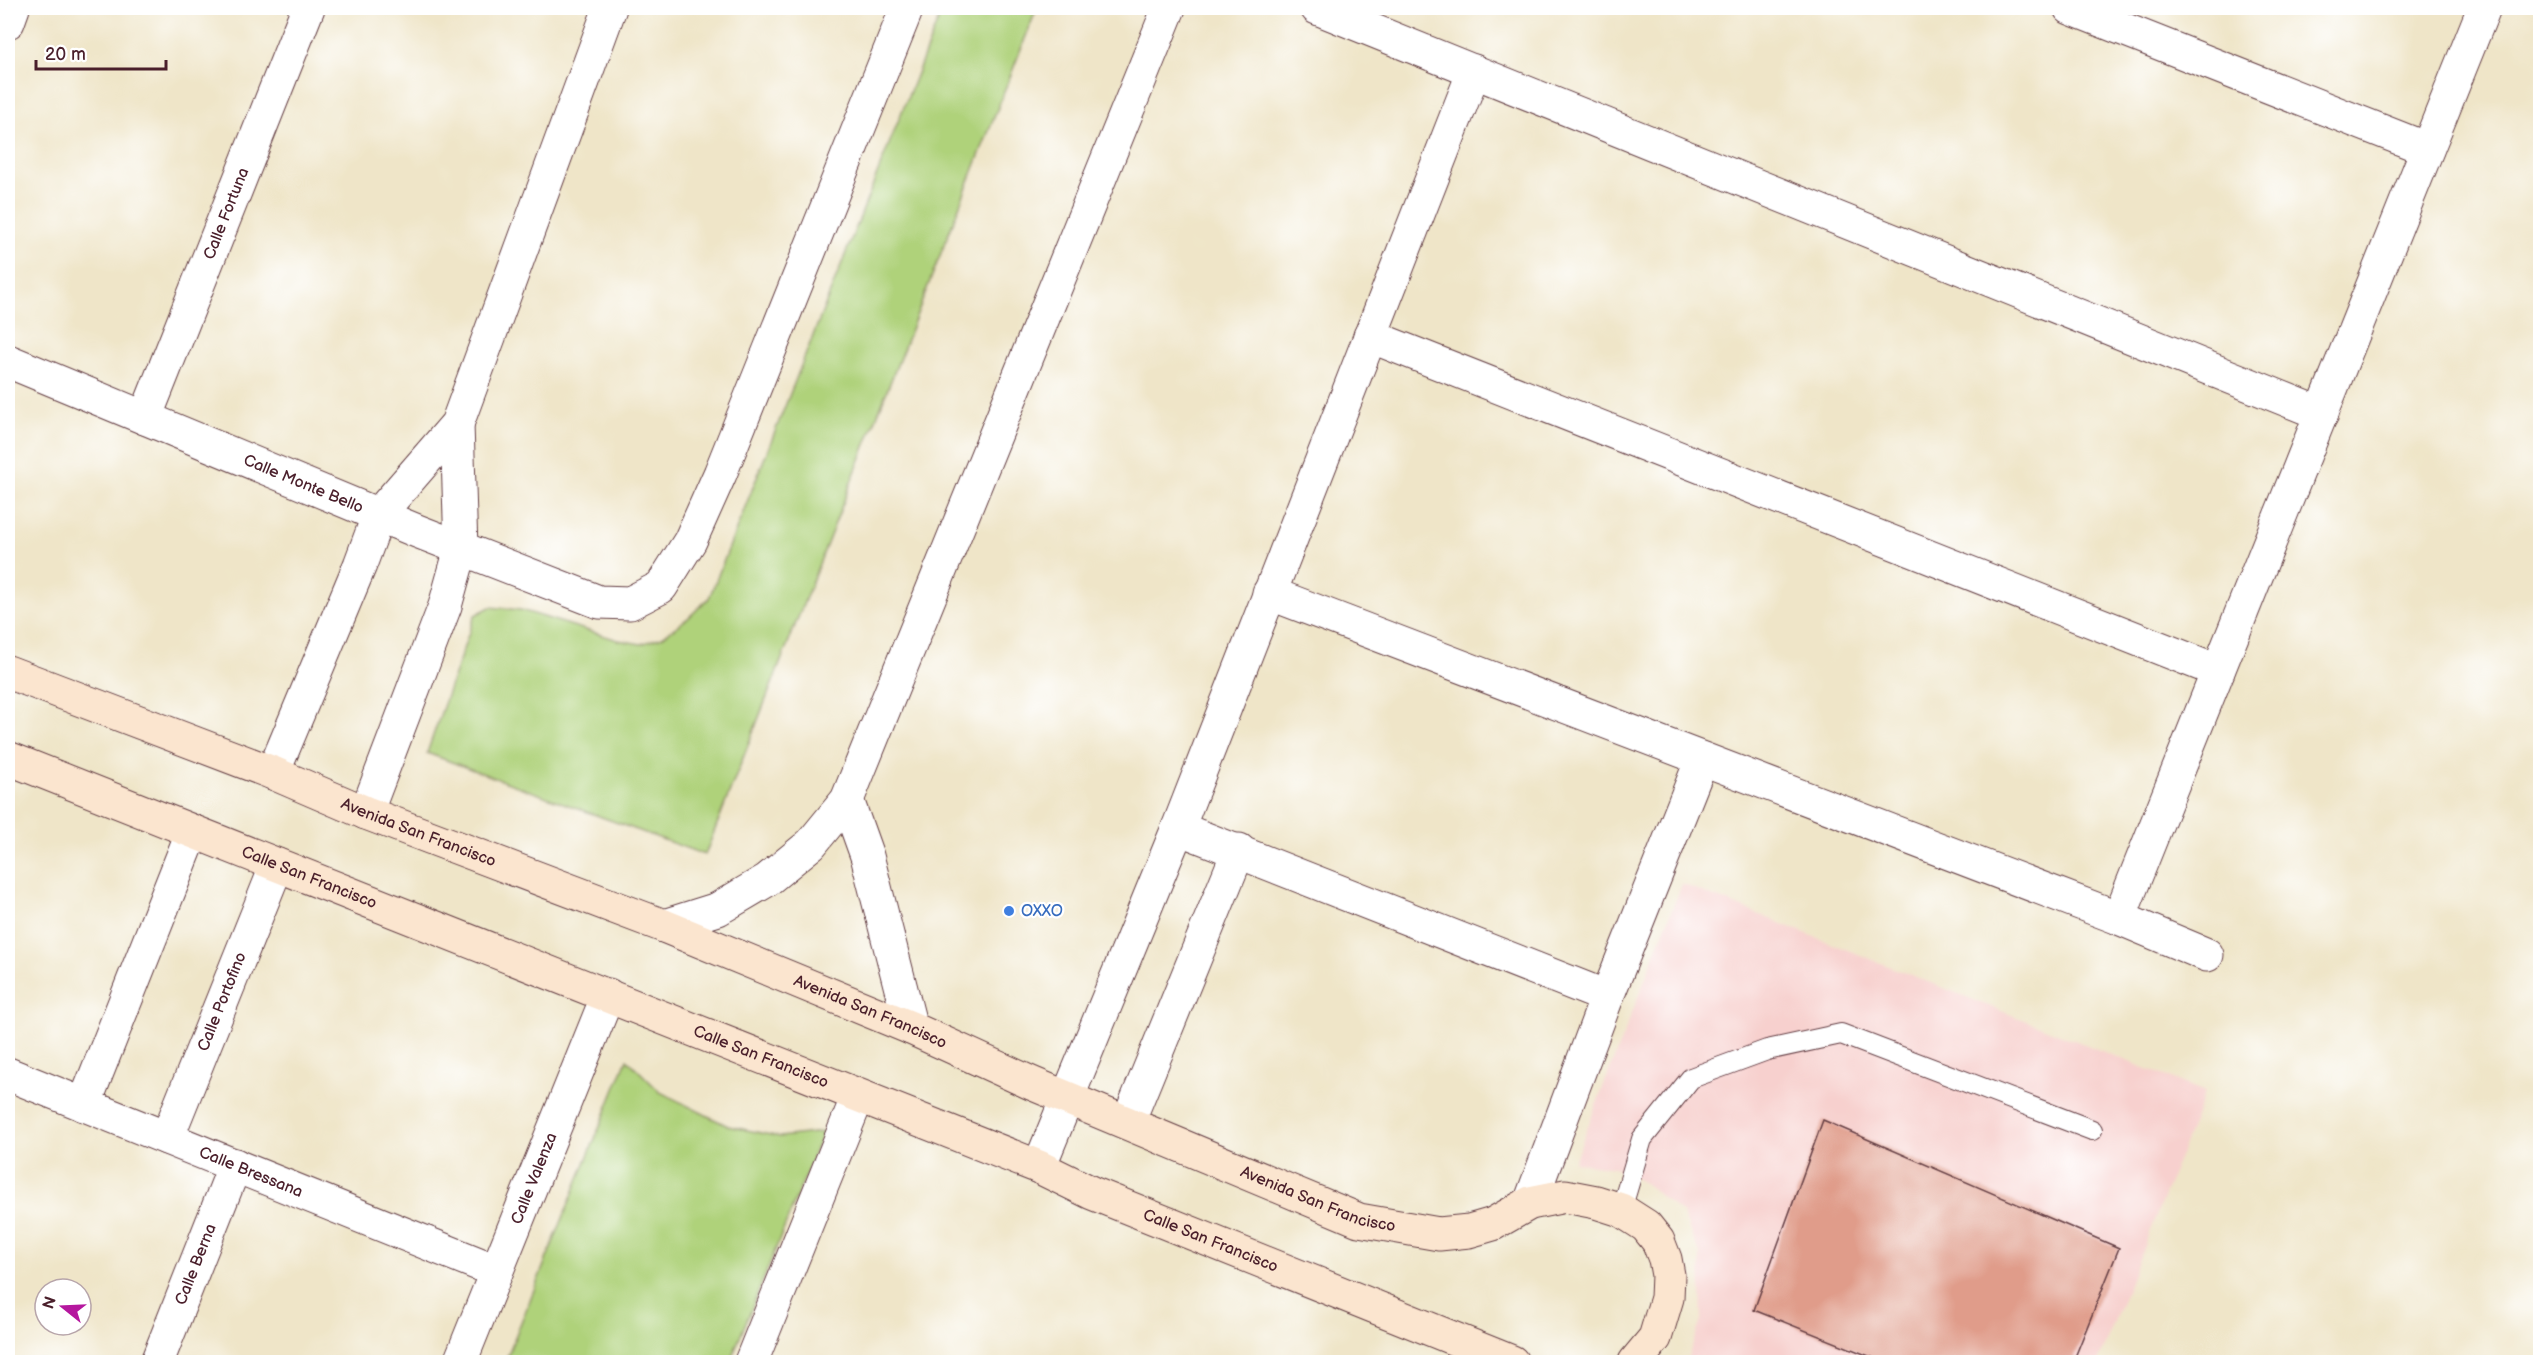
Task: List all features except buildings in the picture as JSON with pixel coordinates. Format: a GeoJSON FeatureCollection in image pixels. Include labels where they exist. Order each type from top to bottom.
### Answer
{"type":"FeatureCollection","features":[{"type":"Feature","properties":{"kind":"street"},"geometry":{"type":"LineString","coordinates":[[8,22],[13,8]]}},
{"type":"Feature","properties":{"kind":"street","name":"Calle Fortuna"},"geometry":{"type":"LineString","coordinates":[[145,418],[308,8]]}},
{"type":"Feature","properties":{"kind":"street"},"geometry":{"type":"LineString","coordinates":[[273,773],[379,514],[458,424],[610,8]]}},
{"type":"Feature","properties":{"kind":"street","name":"Calle Monte Bello"},"geometry":{"type":"LineString","coordinates":[[8,361],[461,549],[599,602],[630,603],[661,587],[690,541],[720,474],[907,8]]}},
{"type":"Feature","properties":{"kind":"street"},"geometry":{"type":"LineString","coordinates":[[664,926],[717,909],[767,880],[811,844],[847,800],[1169,8]]}},
{"type":"Feature","properties":{"kind":"street"},"geometry":{"type":"LineString","coordinates":[[1317,8],[2322,414]]}},
{"type":"Feature","properties":{"kind":"street"},"geometry":{"type":"LineString","coordinates":[[2070,8],[2427,149]]}},
{"type":"Feature","properties":{"kind":"street"},"geometry":{"type":"LineString","coordinates":[[2119,918],[2484,8]]}},
{"type":"Feature","properties":{"kind":"street"},"geometry":{"type":"LineString","coordinates":[[1039,1167],[1178,828],[1474,71]]}},
{"type":"Feature","properties":{"kind":"street"},"geometry":{"type":"LineString","coordinates":[[1370,336],[2218,671]]}},
{"type":"Feature","properties":{"kind":"street"},"geometry":{"type":"LineString","coordinates":[[366,813],[445,606],[461,549],[458,424]]}},
{"type":"Feature","properties":{"kind":"street"},"geometry":{"type":"LineString","coordinates":[[1269,592],[2119,918],[2207,955]]}},
{"type":"Feature","properties":{"kind":"street","name":"Avenida San Francisco"},"geometry":{"type":"LineString","coordinates":[[8,672],[273,773],[366,813],[664,926],[911,1028],[1067,1098],[1359,1220],[1439,1234],[1470,1231],[1493,1224],[1530,1203],[1565,1196],[1622,1210],[1646,1226],[1658,1241],[1665,1259],[1667,1298],[1663,1313],[1655,1338],[1635,1362]]}},
{"type":"Feature","properties":{"kind":"street","name":"Calle San Francisco"},"geometry":{"type":"LineString","coordinates":[[8,758],[1039,1167],[1092,1193],[1512,1362]]}},
{"type":"Feature","properties":{"kind":"street"},"geometry":{"type":"LineString","coordinates":[[1530,1203],[1607,997],[1702,759]]}},
{"type":"Feature","properties":{"kind":"street"},"geometry":{"type":"LineString","coordinates":[[847,800],[867,856],[911,1028]]}},
{"type":"Feature","properties":{"kind":"street"},"geometry":{"type":"LineString","coordinates":[[1178,828],[1239,850],[1607,997]]}},
{"type":"Feature","properties":{"kind":"street"},"geometry":{"type":"LineString","coordinates":[[84,1105],[192,832]]}},
{"type":"Feature","properties":{"kind":"street"},"geometry":{"type":"LineString","coordinates":[[1128,1122],[1239,850]]}},
{"type":"Feature","properties":{"kind":"street","name":"Calle Portofino"},"geometry":{"type":"LineString","coordinates":[[167,1138],[278,865]]}},
{"type":"Feature","properties":{"kind":"street","name":"Calle Valenza"},"geometry":{"type":"LineString","coordinates":[[460,1362],[608,995]]}},
{"type":"Feature","properties":{"kind":"street","name":"Calle Bressana"},"geometry":{"type":"LineString","coordinates":[[8,1074],[496,1271]]}},
{"type":"Feature","properties":{"kind":"street"},"geometry":{"type":"LineString","coordinates":[[751,1362],[858,1096]]}},
{"type":"Feature","properties":{"kind":"street","name":"Calle Berna"},"geometry":{"type":"LineString","coordinates":[[157,1362],[235,1166]]}},
{"type":"Feature","properties":{"kind":"lane"},"geometry":{"type":"LineString","coordinates":[[1622,1210],[1642,1138],[1691,1078],[1767,1050],[1841,1034],[2092,1130]]}},
{"type":"Feature","properties":{"kind":"shaded area"},"geometry":{"type":"Polygon","coordinates":[[[1682,884],[2205,1092],[2098,1362],[1686,1362],[1702,1318],[1700,1254],[1682,1213],[1644,1183],[1614,1168],[1574,1162],[1682,884]]]}},
{"type":"Feature","properties":{"kind":"green space"},"geometry":{"type":"Polygon","coordinates":[[[943,8],[1037,8],[705,855],[427,753],[475,615],[490,607],[521,610],[618,640],[641,644],[662,637],[688,618],[709,598],[943,8]]]}},
{"type":"Feature","properties":{"kind":"green space"},"geometry":{"type":"Polygon","coordinates":[[[627,1059],[660,1092],[728,1126],[780,1137],[823,1132],[730,1362],[505,1362],[627,1059]]]}},
{"type":"Feature","properties":{"kind":"place","name":"OXXO"},"geometry":{"type":"Point","coordinates":[1009,911]}}]}
